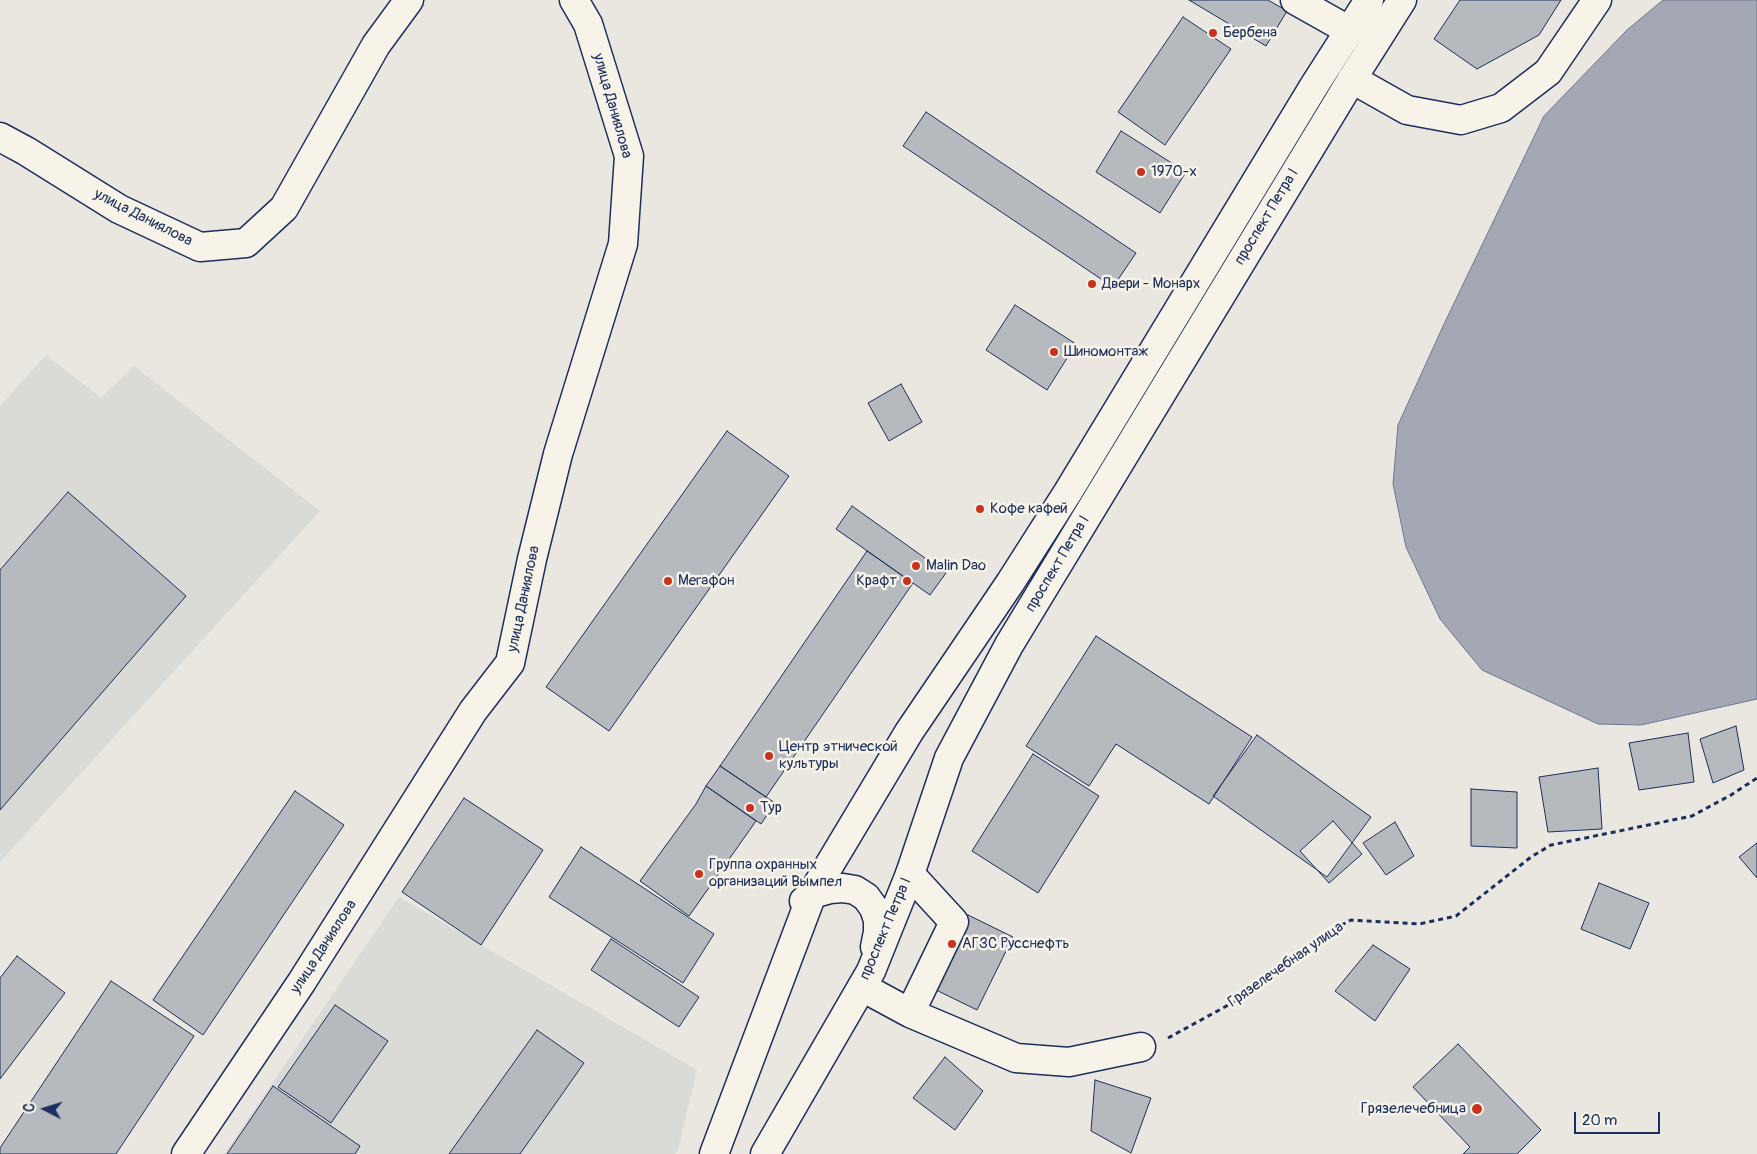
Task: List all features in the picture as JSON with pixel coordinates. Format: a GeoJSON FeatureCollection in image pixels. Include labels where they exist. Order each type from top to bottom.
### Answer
{"type":"FeatureCollection","features":[{"type":"Feature","properties":{"kind":"main road","name":"улица Даниялова"},"geometry":{"type":"LineString","coordinates":[[0,137],[119,209],[200,247],[246,243],[284,208],[376,45],[409,0]]}},
{"type":"Feature","properties":{"kind":"main road","name":"улица Даниялова"},"geometry":{"type":"LineString","coordinates":[[186,1154],[301,983],[473,711],[510,663],[532,560],[558,454],[623,244],[629,156],[588,24],[574,0]]}},
{"type":"Feature","properties":{"kind":"main road"},"geometry":{"type":"LineString","coordinates":[[1295,0],[1350,31]]}},
{"type":"Feature","properties":{"kind":"main road","name":"проспект Петра I"},"geometry":{"type":"LineString","coordinates":[[812,894],[909,732],[1068,492],[1314,86],[1369,0]]}},
{"type":"Feature","properties":{"kind":"main road","name":"проспект Петра I"},"geometry":{"type":"LineString","coordinates":[[765,1154],[867,979],[910,874],[949,758],[1009,645],[1352,79],[1402,0]]}},
{"type":"Feature","properties":{"kind":"main road"},"geometry":{"type":"LineString","coordinates":[[1352,79],[1407,110],[1461,120],[1501,108],[1548,72],[1597,0]]}},
{"type":"Feature","properties":{"kind":"main road"},"geometry":{"type":"LineString","coordinates":[[697,1154],[786,918],[806,876],[881,764],[909,732]]}},
{"type":"Feature","properties":{"kind":"main road"},"geometry":{"type":"LineString","coordinates":[[910,874],[954,922],[910,1013]]}},
{"type":"Feature","properties":{"kind":"main road"},"geometry":{"type":"LineString","coordinates":[[786,918],[812,894],[830,889],[843,888],[855,890],[870,902],[878,920],[878,932],[867,979],[910,1013],[1016,1058],[1069,1062],[1141,1046]]}},
{"type":"Feature","properties":{"kind":"main road"},"geometry":{"type":"LineString","coordinates":[[714,1154],[812,894]]}},
{"type":"Feature","properties":{"kind":"path","name":"Грязелечебная улица"},"geometry":{"type":"LineString","coordinates":[[1141,1046],[1160,1042],[1243,997],[1332,930],[1351,920],[1419,924],[1456,916],[1531,857],[1551,845],[1692,816],[1757,778]]}},
{"type":"Feature","properties":{"kind":"shaded area"},"geometry":{"type":"Polygon","coordinates":[[[1663,0],[1757,0],[1757,699],[1641,725],[1598,724],[1482,670],[1440,619],[1406,547],[1393,484],[1398,425],[1444,324],[1544,116],[1627,30],[1663,0]]]}},
{"type":"Feature","properties":{"kind":"shaded area"},"geometry":{"type":"Polygon","coordinates":[[[46,355],[101,398],[134,366],[320,511],[0,862],[0,406],[46,355]]]}},
{"type":"Feature","properties":{"kind":"shaded area"},"geometry":{"type":"Polygon","coordinates":[[[399,897],[697,1070],[678,1149],[675,1154],[224,1154],[399,897]]]}},
{"type":"Feature","properties":{"kind":"building"},"geometry":{"type":"Polygon","coordinates":[[[1189,0],[1268,0],[1287,11],[1266,46],[1189,0]]]}},
{"type":"Feature","properties":{"kind":"building"},"geometry":{"type":"Polygon","coordinates":[[[1460,0],[1561,0],[1539,35],[1477,69],[1434,39],[1460,0]]]}},
{"type":"Feature","properties":{"kind":"building"},"geometry":{"type":"Polygon","coordinates":[[[1183,17],[1231,49],[1165,145],[1118,112],[1183,17]]]}},
{"type":"Feature","properties":{"kind":"building"},"geometry":{"type":"Polygon","coordinates":[[[926,112],[1136,253],[1113,287],[903,146],[926,112]]]}},
{"type":"Feature","properties":{"kind":"building","name":"1970-х"},"geometry":{"type":"Polygon","coordinates":[[[1121,131],[1186,172],[1160,213],[1096,172],[1121,131]]]}},
{"type":"Feature","properties":{"kind":"building"},"geometry":{"type":"Polygon","coordinates":[[[1015,305],[1076,344],[1047,390],[986,350],[1015,305]]]}},
{"type":"Feature","properties":{"kind":"building"},"geometry":{"type":"Polygon","coordinates":[[[901,384],[922,422],[889,441],[868,403],[901,384]]]}},
{"type":"Feature","properties":{"kind":"building","name":"Мегафон"},"geometry":{"type":"Polygon","coordinates":[[[727,431],[789,476],[609,731],[546,687],[727,431]]]}},
{"type":"Feature","properties":{"kind":"building"},"geometry":{"type":"Polygon","coordinates":[[[68,492],[186,596],[0,810],[0,570],[68,492]]]}},
{"type":"Feature","properties":{"kind":"building"},"geometry":{"type":"Polygon","coordinates":[[[852,506],[946,573],[930,595],[836,529],[852,506]]]}},
{"type":"Feature","properties":{"kind":"building"},"geometry":{"type":"Polygon","coordinates":[[[867,551],[913,583],[766,797],[720,766],[867,551]]]}},
{"type":"Feature","properties":{"kind":"building"},"geometry":{"type":"Polygon","coordinates":[[[1096,636],[1252,737],[1209,804],[1116,744],[1089,786],[1026,746],[1096,636]]]}},
{"type":"Feature","properties":{"kind":"building"},"geometry":{"type":"Polygon","coordinates":[[[1736,726],[1744,770],[1713,783],[1700,739],[1736,726]]]}},
{"type":"Feature","properties":{"kind":"building"},"geometry":{"type":"Polygon","coordinates":[[[1688,733],[1694,782],[1639,790],[1629,743],[1688,733]]]}},
{"type":"Feature","properties":{"kind":"building"},"geometry":{"type":"Polygon","coordinates":[[[1257,735],[1371,817],[1327,877],[1213,796],[1257,735]]]}},
{"type":"Feature","properties":{"kind":"building"},"geometry":{"type":"Polygon","coordinates":[[[1033,754],[1099,796],[1038,893],[972,851],[1033,754]]]}},
{"type":"Feature","properties":{"kind":"building"},"geometry":{"type":"Polygon","coordinates":[[[720,766],[775,803],[761,824],[706,786],[720,766]]]}},
{"type":"Feature","properties":{"kind":"building"},"geometry":{"type":"Polygon","coordinates":[[[1598,768],[1602,829],[1548,832],[1539,777],[1598,768]]]}},
{"type":"Feature","properties":{"kind":"building"},"geometry":{"type":"Polygon","coordinates":[[[706,786],[756,821],[689,916],[640,881],[696,804],[706,786]]]}},
{"type":"Feature","properties":{"kind":"building"},"geometry":{"type":"Polygon","coordinates":[[[1471,789],[1517,792],[1517,848],[1471,846],[1471,789]]]}},
{"type":"Feature","properties":{"kind":"building"},"geometry":{"type":"Polygon","coordinates":[[[295,791],[344,825],[203,1035],[153,1000],[295,791]]]}},
{"type":"Feature","properties":{"kind":"building"},"geometry":{"type":"Polygon","coordinates":[[[464,798],[543,850],[481,945],[402,892],[464,798]]]}},
{"type":"Feature","properties":{"kind":"building"},"geometry":{"type":"Polygon","coordinates":[[[1333,821],[1362,854],[1329,883],[1300,851],[1333,821]]]}},
{"type":"Feature","properties":{"kind":"building"},"geometry":{"type":"Polygon","coordinates":[[[1395,822],[1414,856],[1386,875],[1363,843],[1395,822]]]}},
{"type":"Feature","properties":{"kind":"building"},"geometry":{"type":"Polygon","coordinates":[[[1757,843],[1757,878],[1739,857],[1757,843]]]}},
{"type":"Feature","properties":{"kind":"building"},"geometry":{"type":"Polygon","coordinates":[[[581,847],[714,934],[683,983],[549,897],[581,847]]]}},
{"type":"Feature","properties":{"kind":"building"},"geometry":{"type":"Polygon","coordinates":[[[1599,883],[1649,903],[1630,949],[1581,929],[1599,883]]]}},
{"type":"Feature","properties":{"kind":"building"},"geometry":{"type":"Polygon","coordinates":[[[968,915],[1013,937],[977,1010],[932,988],[968,915]]]}},
{"type":"Feature","properties":{"kind":"building"},"geometry":{"type":"Polygon","coordinates":[[[611,939],[699,997],[679,1027],[591,970],[611,939]]]}},
{"type":"Feature","properties":{"kind":"building"},"geometry":{"type":"Polygon","coordinates":[[[1373,945],[1410,969],[1375,1021],[1335,991],[1373,945]]]}},
{"type":"Feature","properties":{"kind":"building"},"geometry":{"type":"Polygon","coordinates":[[[17,956],[65,993],[0,1079],[0,978],[17,956]]]}},
{"type":"Feature","properties":{"kind":"building"},"geometry":{"type":"Polygon","coordinates":[[[111,981],[194,1036],[116,1154],[0,1154],[0,1148],[111,981]]]}},
{"type":"Feature","properties":{"kind":"building"},"geometry":{"type":"Polygon","coordinates":[[[335,1005],[388,1041],[331,1123],[278,1087],[335,1005]]]}},
{"type":"Feature","properties":{"kind":"building"},"geometry":{"type":"Polygon","coordinates":[[[537,1030],[584,1063],[520,1154],[449,1154],[537,1030]]]}},
{"type":"Feature","properties":{"kind":"building","name":"Грязелечебница"},"geometry":{"type":"Polygon","coordinates":[[[1458,1044],[1541,1130],[1517,1154],[1463,1154],[1470,1147],[1413,1087],[1458,1044]]]}},
{"type":"Feature","properties":{"kind":"building"},"geometry":{"type":"Polygon","coordinates":[[[945,1057],[983,1091],[955,1130],[913,1098],[945,1057]]]}},
{"type":"Feature","properties":{"kind":"building"},"geometry":{"type":"Polygon","coordinates":[[[1095,1080],[1151,1098],[1131,1153],[1091,1131],[1095,1080]]]}},
{"type":"Feature","properties":{"kind":"building"},"geometry":{"type":"Polygon","coordinates":[[[273,1086],[360,1146],[355,1154],[227,1154],[273,1086]]]}},
{"type":"Feature","properties":{"kind":"place","name":"Бербена"},"geometry":{"type":"Point","coordinates":[1213,33]}},
{"type":"Feature","properties":{"kind":"place","name":"1970-х"},"geometry":{"type":"Point","coordinates":[1141,172]}},
{"type":"Feature","properties":{"kind":"place","name":"Двери - Монарх"},"geometry":{"type":"Point","coordinates":[1092,284]}},
{"type":"Feature","properties":{"kind":"place","name":"Шиномонтаж"},"geometry":{"type":"Point","coordinates":[1054,352]}},
{"type":"Feature","properties":{"kind":"place","name":"Кофе кафей"},"geometry":{"type":"Point","coordinates":[980,509]}},
{"type":"Feature","properties":{"kind":"place","name":"Malin Dao"},"geometry":{"type":"Point","coordinates":[916,566]}},
{"type":"Feature","properties":{"kind":"place","name":"Мегафон"},"geometry":{"type":"Point","coordinates":[668,581]}},
{"type":"Feature","properties":{"kind":"place","name":"Крафт"},"geometry":{"type":"Point","coordinates":[907,581]}},
{"type":"Feature","properties":{"kind":"place","name":"Центр этнической культуры"},"geometry":{"type":"Point","coordinates":[769,756]}},
{"type":"Feature","properties":{"kind":"place","name":"Тур"},"geometry":{"type":"Point","coordinates":[750,808]}},
{"type":"Feature","properties":{"kind":"place","name":"Группа охранных организаций Вымпел"},"geometry":{"type":"Point","coordinates":[699,874]}},
{"type":"Feature","properties":{"kind":"place","name":"АГЗС Русснефть"},"geometry":{"type":"Point","coordinates":[952,944]}},
{"type":"Feature","properties":{"kind":"place","name":"Грязелечебница"},"geometry":{"type":"Point","coordinates":[1477,1109]}}]}
